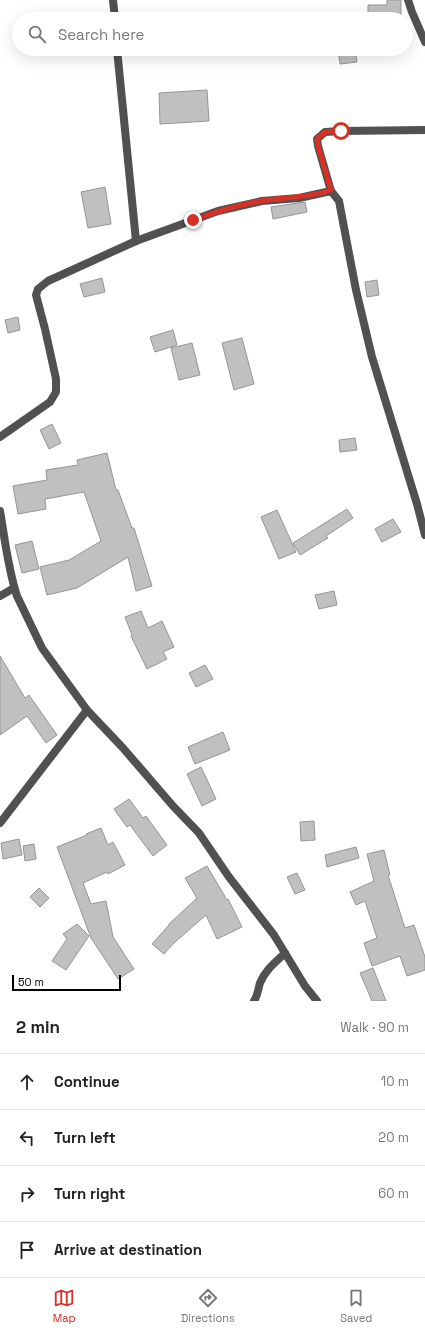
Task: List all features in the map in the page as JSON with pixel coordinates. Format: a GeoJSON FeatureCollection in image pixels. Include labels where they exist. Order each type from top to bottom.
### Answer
{"type":"FeatureCollection","features":[{"type":"Feature","properties":{"kind":"street"},"geometry":{"type":"LineString","coordinates":[[113,0],[114,12]]}},
{"type":"Feature","properties":{"kind":"street"},"geometry":{"type":"LineString","coordinates":[[408,0],[412,12]]}},
{"type":"Feature","properties":{"kind":"street"},"geometry":{"type":"LineString","coordinates":[[413,14],[425,42]]}},
{"type":"Feature","properties":{"kind":"street"},"geometry":{"type":"LineString","coordinates":[[118,56],[136,241]]}},
{"type":"Feature","properties":{"kind":"street"},"geometry":{"type":"LineString","coordinates":[[425,130],[325,132],[317,139],[331,190],[339,201],[356,290],[372,357],[425,535]]}},
{"type":"Feature","properties":{"kind":"street"},"geometry":{"type":"LineString","coordinates":[[0,437],[50,402],[56,392],[56,379],[36,295],[38,289],[48,281],[136,241],[218,211],[262,201],[299,198],[331,190]]}},
{"type":"Feature","properties":{"kind":"street"},"geometry":{"type":"LineString","coordinates":[[0,511],[14,588],[42,648],[87,710],[199,833],[229,877],[274,935],[305,986],[317,1001]]}},
{"type":"Feature","properties":{"kind":"street"},"geometry":{"type":"LineString","coordinates":[[0,596],[14,588]]}},
{"type":"Feature","properties":{"kind":"street"},"geometry":{"type":"LineString","coordinates":[[0,823],[87,710]]}},
{"type":"Feature","properties":{"kind":"street"},"geometry":{"type":"LineString","coordinates":[[254,1001],[258,995],[260,984],[264,976],[271,966],[285,953]]}},
{"type":"Feature","properties":{"kind":"building"},"geometry":{"type":"Polygon","coordinates":[[[387,0],[401,0],[401,12],[368,12],[368,5],[387,5],[387,0]]]}},
{"type":"Feature","properties":{"kind":"building"},"geometry":{"type":"Polygon","coordinates":[[[339,56],[356,56],[357,62],[340,64],[339,56]]]}},
{"type":"Feature","properties":{"kind":"building"},"geometry":{"type":"Polygon","coordinates":[[[207,90],[209,121],[160,124],[159,93],[207,90]]]}},
{"type":"Feature","properties":{"kind":"building"},"geometry":{"type":"Polygon","coordinates":[[[105,187],[111,224],[88,228],[81,192],[105,187]]]}},
{"type":"Feature","properties":{"kind":"building"},"geometry":{"type":"Polygon","coordinates":[[[305,202],[307,212],[273,219],[271,207],[305,202]]]}},
{"type":"Feature","properties":{"kind":"building"},"geometry":{"type":"Polygon","coordinates":[[[102,278],[105,292],[84,297],[80,284],[102,278]]]}},
{"type":"Feature","properties":{"kind":"building"},"geometry":{"type":"Polygon","coordinates":[[[377,280],[379,295],[367,297],[365,282],[377,280]]]}},
{"type":"Feature","properties":{"kind":"building"},"geometry":{"type":"Polygon","coordinates":[[[18,317],[20,330],[8,333],[5,320],[18,317]]]}},
{"type":"Feature","properties":{"kind":"building"},"geometry":{"type":"Polygon","coordinates":[[[173,330],[177,345],[155,352],[150,337],[173,330]]]}},
{"type":"Feature","properties":{"kind":"building"},"geometry":{"type":"Polygon","coordinates":[[[242,338],[254,384],[234,390],[222,343],[242,338]]]}},
{"type":"Feature","properties":{"kind":"building"},"geometry":{"type":"Polygon","coordinates":[[[192,343],[200,375],[179,380],[171,348],[192,343]]]}},
{"type":"Feature","properties":{"kind":"building"},"geometry":{"type":"Polygon","coordinates":[[[52,424],[61,443],[49,449],[40,430],[52,424]]]}},
{"type":"Feature","properties":{"kind":"building"},"geometry":{"type":"Polygon","coordinates":[[[355,438],[357,450],[340,452],[339,440],[355,438]]]}},
{"type":"Feature","properties":{"kind":"building"},"geometry":{"type":"Polygon","coordinates":[[[107,453],[116,490],[118,490],[132,528],[134,528],[152,586],[136,591],[128,557],[77,588],[47,595],[40,567],[69,560],[101,541],[84,492],[45,499],[46,509],[18,514],[13,486],[47,480],[46,470],[78,465],[77,460],[107,453]]]}},
{"type":"Feature","properties":{"kind":"building"},"geometry":{"type":"Polygon","coordinates":[[[347,509],[353,518],[326,536],[328,538],[300,555],[293,543],[347,509]]]}},
{"type":"Feature","properties":{"kind":"building"},"geometry":{"type":"Polygon","coordinates":[[[277,510],[296,552],[279,559],[261,517],[277,510]]]}},
{"type":"Feature","properties":{"kind":"building"},"geometry":{"type":"Polygon","coordinates":[[[393,519],[401,532],[382,542],[375,529],[393,519]]]}},
{"type":"Feature","properties":{"kind":"building"},"geometry":{"type":"Polygon","coordinates":[[[32,541],[39,569],[22,573],[15,545],[32,541]]]}},
{"type":"Feature","properties":{"kind":"building"},"geometry":{"type":"Polygon","coordinates":[[[334,591],[337,605],[319,609],[315,595],[334,591]]]}},
{"type":"Feature","properties":{"kind":"building"},"geometry":{"type":"Polygon","coordinates":[[[141,611],[148,628],[162,621],[174,647],[163,652],[167,659],[147,669],[131,636],[132,635],[125,617],[141,611]]]}},
{"type":"Feature","properties":{"kind":"building"},"geometry":{"type":"Polygon","coordinates":[[[0,656],[25,698],[29,695],[57,735],[46,743],[27,716],[0,735],[0,656]]]}},
{"type":"Feature","properties":{"kind":"building"},"geometry":{"type":"Polygon","coordinates":[[[205,665],[213,679],[196,687],[189,673],[205,665]]]}},
{"type":"Feature","properties":{"kind":"building"},"geometry":{"type":"Polygon","coordinates":[[[223,732],[230,750],[195,764],[188,747],[223,732]]]}},
{"type":"Feature","properties":{"kind":"building"},"geometry":{"type":"Polygon","coordinates":[[[201,767],[216,799],[202,806],[187,774],[201,767]]]}},
{"type":"Feature","properties":{"kind":"building"},"geometry":{"type":"Polygon","coordinates":[[[129,799],[143,818],[146,816],[167,845],[153,856],[130,825],[127,827],[114,809],[129,799]]]}},
{"type":"Feature","properties":{"kind":"building"},"geometry":{"type":"Polygon","coordinates":[[[314,821],[315,840],[301,841],[300,822],[314,821]]]}},
{"type":"Feature","properties":{"kind":"building"},"geometry":{"type":"Polygon","coordinates":[[[101,828],[108,845],[113,842],[125,865],[108,874],[107,872],[83,883],[91,904],[106,901],[113,937],[134,969],[118,979],[91,938],[57,847],[101,828]]]}},
{"type":"Feature","properties":{"kind":"building"},"geometry":{"type":"Polygon","coordinates":[[[19,839],[22,855],[3,859],[1,843],[19,839]]]}},
{"type":"Feature","properties":{"kind":"building"},"geometry":{"type":"Polygon","coordinates":[[[34,844],[36,859],[25,861],[23,846],[34,844]]]}},
{"type":"Feature","properties":{"kind":"building"},"geometry":{"type":"Polygon","coordinates":[[[356,847],[359,858],[327,867],[325,855],[356,847]]]}},
{"type":"Feature","properties":{"kind":"building"},"geometry":{"type":"Polygon","coordinates":[[[384,850],[390,875],[388,875],[405,928],[414,925],[425,957],[425,970],[407,976],[400,956],[372,966],[364,943],[377,938],[365,901],[356,905],[350,892],[374,881],[367,854],[384,850]]]}},
{"type":"Feature","properties":{"kind":"building"},"geometry":{"type":"Polygon","coordinates":[[[207,866],[227,900],[228,899],[242,927],[217,939],[206,915],[174,943],[164,954],[152,944],[169,924],[197,898],[185,878],[207,866]]]}},
{"type":"Feature","properties":{"kind":"building"},"geometry":{"type":"Polygon","coordinates":[[[297,873],[305,890],[295,894],[287,877],[297,873]]]}},
{"type":"Feature","properties":{"kind":"building"},"geometry":{"type":"Polygon","coordinates":[[[39,888],[49,898],[40,907],[30,897],[39,888]]]}},
{"type":"Feature","properties":{"kind":"building"},"geometry":{"type":"Polygon","coordinates":[[[77,924],[89,936],[66,970],[52,961],[67,939],[63,934],[77,924]]]}},
{"type":"Feature","properties":{"kind":"building"},"geometry":{"type":"Polygon","coordinates":[[[373,968],[386,1001],[372,1001],[360,973],[373,968]]]}},
{"type":"Feature","properties":{"kind":"route"},"geometry":{"type":"LineString","coordinates":[[193,220],[218,211],[262,201],[299,198],[331,190],[317,139],[325,132],[341,131]]}}]}
